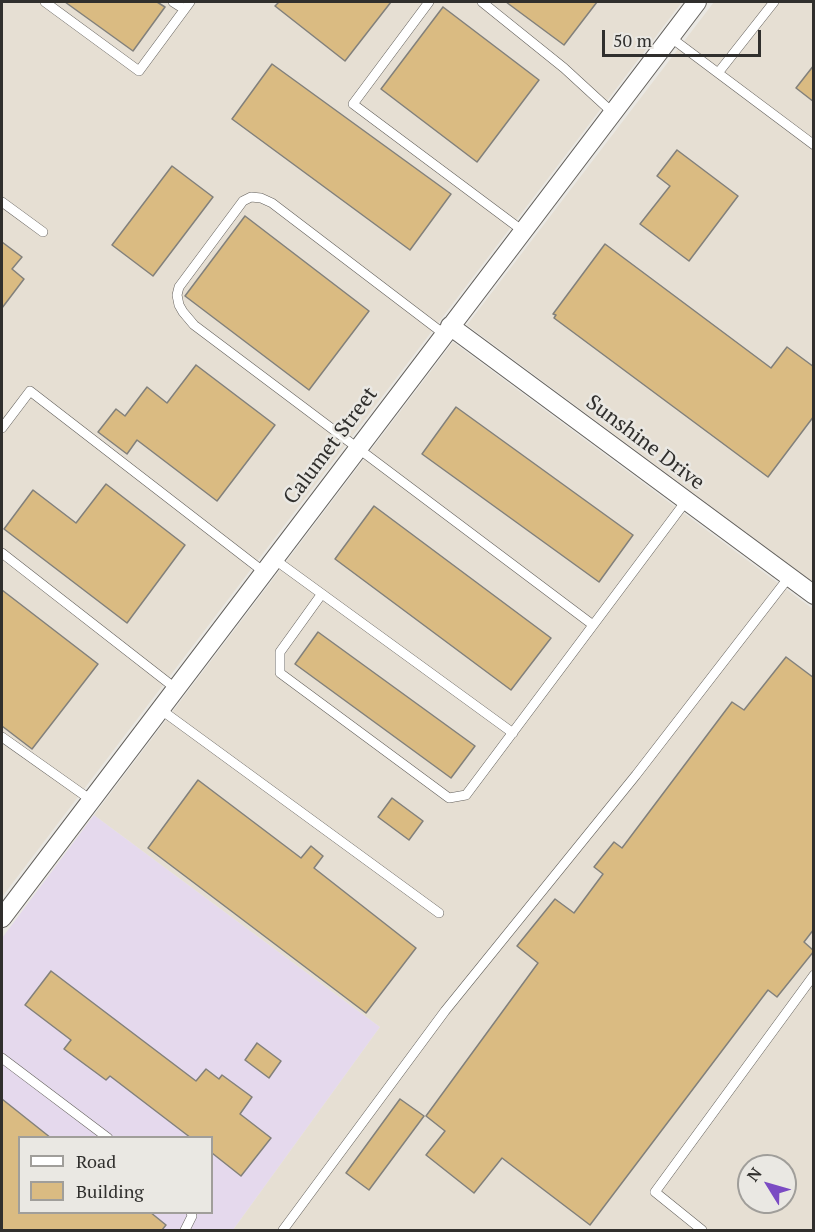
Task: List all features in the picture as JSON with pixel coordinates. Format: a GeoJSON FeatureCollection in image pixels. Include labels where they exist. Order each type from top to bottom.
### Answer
{"type":"FeatureCollection","features":[{"type":"Feature","properties":{"kind":"street","name":"Calumet Street"},"geometry":{"type":"LineString","coordinates":[[2,918],[695,2]]}},
{"type":"Feature","properties":{"kind":"street","name":"Sunshine Drive"},"geometry":{"type":"LineString","coordinates":[[447,330],[813,595]]}},
{"type":"Feature","properties":{"kind":"lane"},"geometry":{"type":"LineString","coordinates":[[45,2],[140,71],[187,5],[173,2]]}},
{"type":"Feature","properties":{"kind":"lane"},"geometry":{"type":"LineString","coordinates":[[429,2],[353,104],[523,231]]}},
{"type":"Feature","properties":{"kind":"lane"},"geometry":{"type":"LineString","coordinates":[[482,2],[564,68],[613,113]]}},
{"type":"Feature","properties":{"kind":"lane"},"geometry":{"type":"LineString","coordinates":[[718,73],[774,2]]}},
{"type":"Feature","properties":{"kind":"lane"},"geometry":{"type":"LineString","coordinates":[[670,37],[813,144]]}},
{"type":"Feature","properties":{"kind":"lane"},"geometry":{"type":"LineString","coordinates":[[447,330],[272,203],[261,198],[251,197],[243,201],[179,287],[177,295],[179,304],[194,325],[593,625]]}},
{"type":"Feature","properties":{"kind":"lane"},"geometry":{"type":"LineString","coordinates":[[2,202],[43,232]]}},
{"type":"Feature","properties":{"kind":"lane"},"geometry":{"type":"LineString","coordinates":[[2,428],[30,391],[269,565],[321,595],[513,733]]}},
{"type":"Feature","properties":{"kind":"lane"},"geometry":{"type":"LineString","coordinates":[[321,595],[280,652],[280,673],[449,798],[466,795],[686,501]]}},
{"type":"Feature","properties":{"kind":"lane"},"geometry":{"type":"LineString","coordinates":[[2,553],[175,688]]}},
{"type":"Feature","properties":{"kind":"lane"},"geometry":{"type":"LineString","coordinates":[[283,1230],[445,1011],[636,775],[789,577]]}},
{"type":"Feature","properties":{"kind":"lane"},"geometry":{"type":"LineString","coordinates":[[160,709],[439,913]]}},
{"type":"Feature","properties":{"kind":"lane"},"geometry":{"type":"LineString","coordinates":[[2,737],[91,800]]}},
{"type":"Feature","properties":{"kind":"lane"},"geometry":{"type":"LineString","coordinates":[[702,1230],[655,1192],[813,975]]}},
{"type":"Feature","properties":{"kind":"lane"},"geometry":{"type":"LineString","coordinates":[[2,1058],[107,1136]]}},
{"type":"Feature","properties":{"kind":"lane"},"geometry":{"type":"LineString","coordinates":[[185,1230],[192,1214]]}},
{"type":"Feature","properties":{"kind":"shaded area"},"geometry":{"type":"Polygon","coordinates":[[[2,2],[682,2],[2,897],[2,2]]]}},
{"type":"Feature","properties":{"kind":"shaded area"},"geometry":{"type":"Polygon","coordinates":[[[714,2],[813,2],[813,582],[467,325],[714,2]]]}},
{"type":"Feature","properties":{"kind":"shaded area"},"geometry":{"type":"Polygon","coordinates":[[[453,342],[813,609],[813,1230],[233,1230],[380,1027],[94,815],[453,342]]]}},
{"type":"Feature","properties":{"kind":"shaded area"},"geometry":{"type":"Polygon","coordinates":[[[94,815],[380,1027],[233,1230],[2,1230],[2,938],[94,815]]]}},
{"type":"Feature","properties":{"kind":"building"},"geometry":{"type":"Polygon","coordinates":[[[65,2],[157,2],[165,7],[133,51],[65,2]]]}},
{"type":"Feature","properties":{"kind":"building"},"geometry":{"type":"Polygon","coordinates":[[[279,2],[391,2],[345,61],[275,6],[279,2]]]}},
{"type":"Feature","properties":{"kind":"building"},"geometry":{"type":"Polygon","coordinates":[[[506,2],[597,2],[564,45],[506,2]]]}},
{"type":"Feature","properties":{"kind":"building"},"geometry":{"type":"Polygon","coordinates":[[[443,7],[539,80],[477,162],[381,89],[443,7]]]}},
{"type":"Feature","properties":{"kind":"building"},"geometry":{"type":"Polygon","coordinates":[[[272,64],[451,194],[410,250],[232,119],[272,64]]]}},
{"type":"Feature","properties":{"kind":"building"},"geometry":{"type":"Polygon","coordinates":[[[814,65],[814,102],[796,88],[814,65]]]}},
{"type":"Feature","properties":{"kind":"building"},"geometry":{"type":"Polygon","coordinates":[[[677,150],[738,196],[689,261],[640,224],[670,186],[657,176],[677,150]]]}},
{"type":"Feature","properties":{"kind":"building"},"geometry":{"type":"Polygon","coordinates":[[[172,166],[213,197],[153,276],[112,245],[172,166]]]}},
{"type":"Feature","properties":{"kind":"building"},"geometry":{"type":"Polygon","coordinates":[[[245,216],[369,311],[309,390],[185,296],[245,216]]]}},
{"type":"Feature","properties":{"kind":"building"},"geometry":{"type":"Polygon","coordinates":[[[2,242],[22,257],[12,269],[24,279],[2,308],[2,242]]]}},
{"type":"Feature","properties":{"kind":"building"},"geometry":{"type":"Polygon","coordinates":[[[605,244],[771,368],[787,347],[814,367],[814,416],[768,477],[554,318],[556,315],[553,314],[605,244]]]}},
{"type":"Feature","properties":{"kind":"building"},"geometry":{"type":"Polygon","coordinates":[[[196,365],[275,425],[217,501],[137,440],[127,454],[98,432],[116,409],[125,416],[147,387],[167,403],[196,365]]]}},
{"type":"Feature","properties":{"kind":"building"},"geometry":{"type":"Polygon","coordinates":[[[456,407],[633,535],[599,582],[422,454],[456,407]]]}},
{"type":"Feature","properties":{"kind":"building"},"geometry":{"type":"Polygon","coordinates":[[[106,484],[185,545],[127,623],[4,529],[33,490],[76,523],[106,484]]]}},
{"type":"Feature","properties":{"kind":"building"},"geometry":{"type":"Polygon","coordinates":[[[374,506],[551,638],[511,690],[335,559],[374,506]]]}},
{"type":"Feature","properties":{"kind":"building"},"geometry":{"type":"Polygon","coordinates":[[[2,590],[98,664],[32,749],[2,726],[2,590]]]}},
{"type":"Feature","properties":{"kind":"building"},"geometry":{"type":"Polygon","coordinates":[[[318,632],[475,746],[451,778],[295,664],[318,632]]]}},
{"type":"Feature","properties":{"kind":"building"},"geometry":{"type":"Polygon","coordinates":[[[786,657],[814,678],[814,929],[804,942],[814,951],[777,997],[768,990],[590,1225],[502,1158],[474,1193],[426,1155],[445,1131],[426,1116],[538,963],[517,946],[555,899],[574,913],[603,874],[594,867],[614,842],[622,848],[732,702],[744,710],[786,657]]]}},
{"type":"Feature","properties":{"kind":"building"},"geometry":{"type":"Polygon","coordinates":[[[198,780],[301,858],[311,846],[323,856],[314,868],[416,948],[366,1013],[148,848],[198,780]]]}},
{"type":"Feature","properties":{"kind":"building"},"geometry":{"type":"Polygon","coordinates":[[[392,798],[423,821],[409,840],[378,817],[392,798]]]}},
{"type":"Feature","properties":{"kind":"building"},"geometry":{"type":"Polygon","coordinates":[[[51,971],[196,1081],[206,1069],[219,1079],[222,1075],[252,1097],[240,1114],[271,1138],[241,1176],[213,1154],[213,1136],[188,1136],[110,1076],[106,1080],[64,1049],[71,1040],[25,1005],[51,971]]]}},
{"type":"Feature","properties":{"kind":"building"},"geometry":{"type":"Polygon","coordinates":[[[257,1043],[281,1061],[269,1078],[245,1060],[257,1043]]]}},
{"type":"Feature","properties":{"kind":"building"},"geometry":{"type":"Polygon","coordinates":[[[2,1099],[48,1136],[18,1136],[18,1214],[152,1214],[166,1225],[162,1230],[2,1230],[2,1099]]]}},
{"type":"Feature","properties":{"kind":"building"},"geometry":{"type":"Polygon","coordinates":[[[400,1099],[424,1116],[369,1190],[346,1173],[400,1099]]]}}]}
